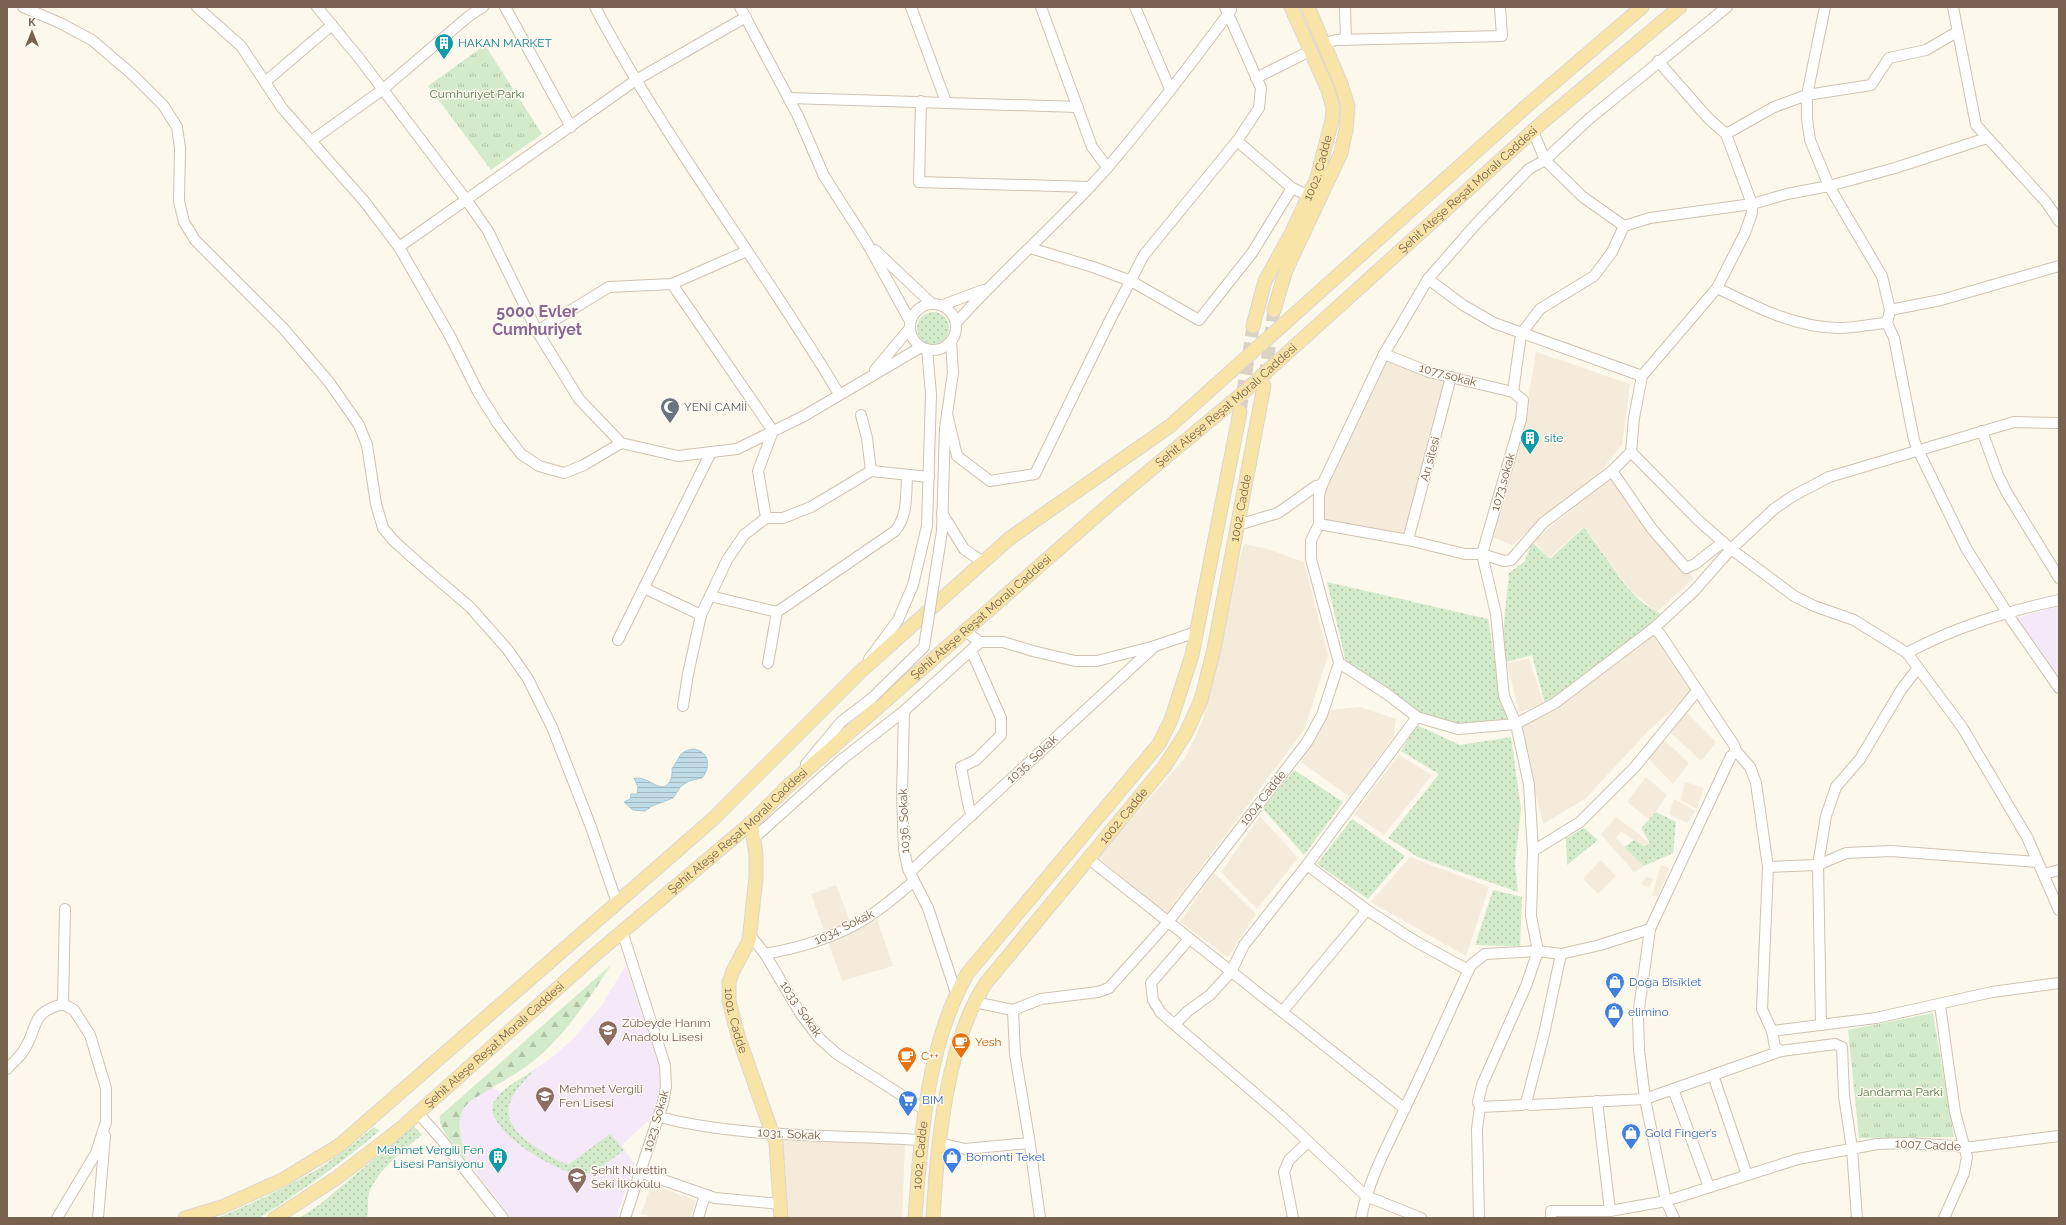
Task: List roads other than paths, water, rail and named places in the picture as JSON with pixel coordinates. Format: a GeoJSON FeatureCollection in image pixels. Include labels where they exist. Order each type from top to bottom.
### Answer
{"type":"FeatureCollection","features":[{"type":"Feature","properties":{"kind":"main road","name":"1002. Cadde"},"geometry":{"type":"LineString","coordinates":[[1274,310],[1286,270],[1314,198],[1317,178],[1332,120],[1333,108],[1328,90],[1291,7]]}},
{"type":"Feature","properties":{"kind":"main road","name":"1002. Cadde"},"geometry":{"type":"LineString","coordinates":[[1253,326],[1265,281],[1291,234],[1341,153],[1348,106],[1324,43],[1308,7]]}},
{"type":"Feature","properties":{"kind":"main road"},"geometry":{"type":"LineString","coordinates":[[185,1218],[222,1207],[284,1179],[340,1145],[714,819],[860,672],[1010,538],[1170,426],[1529,104],[1642,7]]}},
{"type":"Feature","properties":{"kind":"main road","name":"Şehit Ateşe Reşat Moralı Caddesi"},"geometry":{"type":"LineString","coordinates":[[275,1218],[338,1177],[418,1113],[622,931],[751,823],[787,788],[1118,497],[1244,392],[1533,132],[1680,7]]}},
{"type":"Feature","properties":{"kind":"main road"},"geometry":{"type":"LineString","coordinates":[[1310,52],[1324,43]]}},
{"type":"Feature","properties":{"kind":"main road","name":"1002. Cadde"},"geometry":{"type":"LineString","coordinates":[[933,1218],[943,1118],[957,1050],[974,1002],[986,983],[1164,767],[1186,733],[1201,700],[1216,636],[1264,386]]}},
{"type":"Feature","properties":{"kind":"main road","name":"1002. Cadde"},"geometry":{"type":"LineString","coordinates":[[915,1218],[921,1140],[925,1110],[939,1044],[956,993],[967,974],[1159,744],[1171,720],[1182,688],[1196,632],[1240,412]]}},
{"type":"Feature","properties":{"kind":"main road"},"geometry":{"type":"LineString","coordinates":[[1218,522],[1238,525]]}},
{"type":"Feature","properties":{"kind":"main road"},"geometry":{"type":"LineString","coordinates":[[1196,632],[1216,636]]}},
{"type":"Feature","properties":{"kind":"main road","name":"1001. Cadde"},"geometry":{"type":"LineString","coordinates":[[751,823],[754,838],[756,877],[750,935],[746,950],[733,971],[729,982],[729,1001],[738,1036],[776,1144],[781,1218]]}},
{"type":"Feature","properties":{"kind":"main road"},"geometry":{"type":"LineString","coordinates":[[1073,847],[1089,859]]}},
{"type":"Feature","properties":{"kind":"main road"},"geometry":{"type":"LineString","coordinates":[[956,993],[974,1002]]}},
{"type":"Feature","properties":{"kind":"main road"},"geometry":{"type":"LineString","coordinates":[[921,1140],[940,1143]]}},
{"type":"Feature","properties":{"kind":"street"},"geometry":{"type":"LineString","coordinates":[[23,7],[60,23],[92,40],[134,76],[158,100],[177,127],[180,148],[179,201],[184,222],[195,240],[283,328],[329,382],[359,425],[367,445],[376,504],[383,528],[394,542],[470,606],[508,650],[528,680],[557,742],[591,827],[617,903]]}},
{"type":"Feature","properties":{"kind":"street"},"geometry":{"type":"LineString","coordinates":[[197,7],[241,46],[282,108],[364,202],[398,246],[450,336],[478,392],[498,424],[521,454],[539,466],[564,472],[584,465],[621,443]]}},
{"type":"Feature","properties":{"kind":"street"},"geometry":{"type":"LineString","coordinates":[[317,7],[465,198],[488,231],[537,331],[579,399],[621,443],[678,456],[737,450],[871,375],[924,348]]}},
{"type":"Feature","properties":{"kind":"street"},"geometry":{"type":"LineString","coordinates":[[311,141],[382,90],[469,16],[483,7]]}},
{"type":"Feature","properties":{"kind":"street"},"geometry":{"type":"LineString","coordinates":[[505,7],[571,127]]}},
{"type":"Feature","properties":{"kind":"street"},"geometry":{"type":"LineString","coordinates":[[596,7],[636,80],[747,251],[805,337],[839,394]]}},
{"type":"Feature","properties":{"kind":"street"},"geometry":{"type":"LineString","coordinates":[[740,7],[789,98],[824,176],[867,243],[909,325],[915,342],[924,348],[940,349],[951,341],[954,336],[956,323],[954,316],[943,305]]}},
{"type":"Feature","properties":{"kind":"street"},"geometry":{"type":"LineString","coordinates":[[911,7],[946,102]]}},
{"type":"Feature","properties":{"kind":"street"},"geometry":{"type":"LineString","coordinates":[[1041,7],[1092,147],[1107,167]]}},
{"type":"Feature","properties":{"kind":"street"},"geometry":{"type":"LineString","coordinates":[[1135,7],[1170,89]]}},
{"type":"Feature","properties":{"kind":"street"},"geometry":{"type":"LineString","coordinates":[[1345,7],[1346,40]]}},
{"type":"Feature","properties":{"kind":"street"},"geometry":{"type":"LineString","coordinates":[[1324,43],[1336,40],[1502,36],[1500,7]]}},
{"type":"Feature","properties":{"kind":"street"},"geometry":{"type":"LineString","coordinates":[[1727,7],[1658,61],[1590,118],[1545,160],[1529,170],[1476,224],[1428,279],[1384,354],[1322,485],[1319,495],[1319,524],[1311,541],[1311,559],[1339,663],[1387,694],[1417,718],[1458,729],[1516,724],[1555,703],[1654,628],[1694,591],[1727,545]]}},
{"type":"Feature","properties":{"kind":"street"},"geometry":{"type":"LineString","coordinates":[[1825,7],[1807,95],[1807,119],[1810,140],[1829,186],[1882,276],[1890,310],[1887,323],[1894,338],[1914,440],[1918,450],[1967,550],[1988,586],[2059,688]]}},
{"type":"Feature","properties":{"kind":"street"},"geometry":{"type":"LineString","coordinates":[[1953,7],[1976,125],[2046,202],[2059,221]]}},
{"type":"Feature","properties":{"kind":"street"},"geometry":{"type":"LineString","coordinates":[[956,323],[987,289],[1030,248],[1107,167],[1170,89],[1229,9]]}},
{"type":"Feature","properties":{"kind":"street"},"geometry":{"type":"LineString","coordinates":[[947,414],[957,456],[990,481],[1035,474],[1144,255],[1237,141],[1259,108],[1261,88],[1229,9]]}},
{"type":"Feature","properties":{"kind":"street"},"geometry":{"type":"LineString","coordinates":[[398,246],[465,198],[571,127],[636,80],[746,17]]}},
{"type":"Feature","properties":{"kind":"street"},"geometry":{"type":"LineString","coordinates":[[265,82],[332,25]]}},
{"type":"Feature","properties":{"kind":"street"},"geometry":{"type":"LineString","coordinates":[[1726,134],[1774,107],[1807,95],[1871,85],[1889,58],[1926,50],[1957,32]]}},
{"type":"Feature","properties":{"kind":"street"},"geometry":{"type":"LineString","coordinates":[[1256,78],[1310,52]]}},
{"type":"Feature","properties":{"kind":"street"},"geometry":{"type":"LineString","coordinates":[[1319,524],[1408,540],[1465,554],[1482,554],[1504,561],[1511,560],[1543,523],[1612,471],[1631,452],[1634,418],[1642,376],[1717,288],[1745,233],[1752,214],[1752,204],[1726,134],[1708,118],[1658,61]]}},
{"type":"Feature","properties":{"kind":"street"},"geometry":{"type":"LineString","coordinates":[[789,98],[1078,107]]}},
{"type":"Feature","properties":{"kind":"street"},"geometry":{"type":"LineString","coordinates":[[921,101],[919,182],[1089,187]]}},
{"type":"Feature","properties":{"kind":"street"},"geometry":{"type":"LineString","coordinates":[[1533,132],[1545,160],[1583,197],[1624,226],[1672,215],[1752,204],[1787,194],[1829,186],[1895,168],[1987,138]]}},
{"type":"Feature","properties":{"kind":"street"},"geometry":{"type":"LineString","coordinates":[[1237,141],[1292,188],[1314,198]]}},
{"type":"Feature","properties":{"kind":"street"},"geometry":{"type":"LineString","coordinates":[[1030,248],[1093,267],[1131,281],[1199,320],[1252,253],[1292,188]]}},
{"type":"Feature","properties":{"kind":"street"},"geometry":{"type":"LineString","coordinates":[[1513,392],[1521,334],[1540,309],[1594,276],[1612,252],[1624,226]]}},
{"type":"Feature","properties":{"kind":"street"},"geometry":{"type":"LineString","coordinates":[[867,243],[931,303]]}},
{"type":"Feature","properties":{"kind":"street"},"geometry":{"type":"LineString","coordinates":[[537,331],[609,287],[672,284],[747,251]]}},
{"type":"Feature","properties":{"kind":"street"},"geometry":{"type":"LineString","coordinates":[[1890,310],[1941,300],[2059,266]]}},
{"type":"Feature","properties":{"kind":"street"},"geometry":{"type":"LineString","coordinates":[[1428,279],[1463,305],[1494,323],[1521,334],[1642,376]]}},
{"type":"Feature","properties":{"kind":"street"},"geometry":{"type":"LineString","coordinates":[[672,284],[773,431]]}},
{"type":"Feature","properties":{"kind":"street"},"geometry":{"type":"LineString","coordinates":[[1717,288],[1771,315],[1800,323],[1838,328],[1887,323]]}},
{"type":"Feature","properties":{"kind":"street"},"geometry":{"type":"LineString","coordinates":[[871,375],[909,325],[917,309],[931,303],[943,305],[987,289]]}},
{"type":"Feature","properties":{"kind":"street"},"geometry":{"type":"LineString","coordinates":[[787,788],[841,722],[872,698],[924,647],[942,530],[945,428],[953,373],[951,341]]}},
{"type":"Feature","properties":{"kind":"street"},"geometry":{"type":"LineString","coordinates":[[860,672],[898,620],[913,585],[927,526],[931,394],[924,348]]}},
{"type":"Feature","properties":{"kind":"street","name":"1077.sokak"},"geometry":{"type":"LineString","coordinates":[[1384,354],[1430,372],[1513,392]]}},
{"type":"Feature","properties":{"kind":"street","name":"Arı sitesi"},"geometry":{"type":"LineString","coordinates":[[1408,540],[1451,377]]}},
{"type":"Feature","properties":{"kind":"street","name":"1073.sokak"},"geometry":{"type":"LineString","coordinates":[[1482,554],[1521,419],[1523,400],[1513,392]]}},
{"type":"Feature","properties":{"kind":"street"},"geometry":{"type":"LineString","coordinates":[[861,415],[867,438],[871,471]]}},
{"type":"Feature","properties":{"kind":"street"},"geometry":{"type":"LineString","coordinates":[[1612,471],[1652,529],[1686,568],[1727,545],[1793,496],[1829,477],[2014,422],[2059,423]]}},
{"type":"Feature","properties":{"kind":"street"},"geometry":{"type":"LineString","coordinates":[[766,518],[758,471],[773,431]]}},
{"type":"Feature","properties":{"kind":"street"},"geometry":{"type":"LineString","coordinates":[[1982,431],[2004,487],[2059,578]]}},
{"type":"Feature","properties":{"kind":"street"},"geometry":{"type":"LineString","coordinates":[[618,640],[711,452]]}},
{"type":"Feature","properties":{"kind":"street"},"geometry":{"type":"LineString","coordinates":[[1631,452],[1699,521],[1727,545],[1794,596],[1814,606],[1854,620],[1907,653],[1966,733],[2027,837],[2059,910]]}},
{"type":"Feature","properties":{"kind":"street"},"geometry":{"type":"LineString","coordinates":[[683,706],[688,674],[701,616],[727,560],[744,535],[766,518],[783,518],[811,507],[871,471],[929,477]]}},
{"type":"Feature","properties":{"kind":"street"},"geometry":{"type":"LineString","coordinates":[[768,663],[777,612],[895,531],[901,524],[904,513],[908,475]]}},
{"type":"Feature","properties":{"kind":"street"},"geometry":{"type":"LineString","coordinates":[[1238,525],[1278,513],[1316,486],[1322,485]]}},
{"type":"Feature","properties":{"kind":"street"},"geometry":{"type":"LineString","coordinates":[[942,513],[964,549],[983,562]]}},
{"type":"Feature","properties":{"kind":"street"},"geometry":{"type":"LineString","coordinates":[[1479,1218],[1477,1129],[1480,1107],[1478,1102],[1482,1085],[1526,986],[1538,950],[1531,916],[1533,851],[1529,785],[1516,724],[1504,696],[1496,614],[1482,554]]}},
{"type":"Feature","properties":{"kind":"street"},"geometry":{"type":"LineString","coordinates":[[644,588],[701,616]]}},
{"type":"Feature","properties":{"kind":"street"},"geometry":{"type":"LineString","coordinates":[[710,596],[777,612]]}},
{"type":"Feature","properties":{"kind":"street"},"geometry":{"type":"LineString","coordinates":[[1907,653],[1939,636],[2007,612],[2059,600]]}},
{"type":"Feature","properties":{"kind":"street"},"geometry":{"type":"LineString","coordinates":[[1654,628],[1660,634],[1734,745],[1736,751],[1750,767],[1756,783],[1768,867],[1762,1009],[1772,1031],[1776,1047],[1782,1051]]}},
{"type":"Feature","properties":{"kind":"street"},"geometry":{"type":"LineString","coordinates":[[965,631],[980,642],[1003,642],[1075,661],[1097,661],[1155,646],[1196,632]]}},
{"type":"Feature","properties":{"kind":"street"},"geometry":{"type":"LineString","coordinates":[[754,838],[840,761],[904,711],[980,642]]}},
{"type":"Feature","properties":{"kind":"street","name":"1035. Sokak"},"geometry":{"type":"LineString","coordinates":[[912,877],[972,815],[1155,646]]}},
{"type":"Feature","properties":{"kind":"street"},"geometry":{"type":"LineString","coordinates":[[971,650],[1001,718],[1001,735],[976,760],[961,766],[969,808],[972,815]]}},
{"type":"Feature","properties":{"kind":"street","name":"1004 Cadde"},"geometry":{"type":"LineString","coordinates":[[1013,1010],[1041,999],[1098,992],[1109,988],[1168,922],[1306,742],[1322,715],[1339,663]]}},
{"type":"Feature","properties":{"kind":"street"},"geometry":{"type":"LineString","coordinates":[[1821,1025],[1818,865],[1826,816],[1836,787],[1860,759],[1901,690],[1918,668]]}},
{"type":"Feature","properties":{"kind":"street"},"geometry":{"type":"LineString","coordinates":[[1533,851],[1580,822],[1634,768],[1697,691]]}},
{"type":"Feature","properties":{"kind":"street","name":"1036. Sokak"},"geometry":{"type":"LineString","coordinates":[[904,711],[903,839],[905,860],[928,908],[956,993]]}},
{"type":"Feature","properties":{"kind":"street"},"geometry":{"type":"LineString","coordinates":[[1174,1024],[1188,1011],[1210,995],[1231,972],[1244,944],[1306,865],[1417,718]]}},
{"type":"Feature","properties":{"kind":"street"},"geometry":{"type":"LineString","coordinates":[[1674,1218],[1666,1201],[1645,1099],[1638,1050],[1638,1016],[1650,928],[1731,756],[1736,751]]}},
{"type":"Feature","properties":{"kind":"street"},"geometry":{"type":"LineString","coordinates":[[1768,867],[1818,865],[1846,853],[1891,852],[2037,862]]}},
{"type":"Feature","properties":{"kind":"street"},"geometry":{"type":"LineString","coordinates":[[1089,859],[1405,1109]]}},
{"type":"Feature","properties":{"kind":"street"},"geometry":{"type":"LineString","coordinates":[[1306,865],[1367,910],[1415,941],[1468,970]]}},
{"type":"Feature","properties":{"kind":"street"},"geometry":{"type":"LineString","coordinates":[[2044,874],[2059,870]]}},
{"type":"Feature","properties":{"kind":"street","name":"1034. Sokak"},"geometry":{"type":"LineString","coordinates":[[765,954],[808,945],[844,930],[878,911],[912,877]]}},
{"type":"Feature","properties":{"kind":"street"},"geometry":{"type":"LineString","coordinates":[[63,1004],[65,909]]}},
{"type":"Feature","properties":{"kind":"street"},"geometry":{"type":"LineString","coordinates":[[1282,1012],[1367,910]]}},
{"type":"Feature","properties":{"kind":"street"},"geometry":{"type":"LineString","coordinates":[[1361,1218],[1366,1196],[1380,1157],[1405,1109],[1471,965],[1485,954],[1538,950],[1561,954],[1600,945],[1650,928]]}},
{"type":"Feature","properties":{"kind":"street","name":"1023. Sokak"},"geometry":{"type":"LineString","coordinates":[[622,931],[665,1065],[666,1087],[659,1117],[625,1218]]}},
{"type":"Feature","properties":{"kind":"street","name":"1033. Sokak"},"geometry":{"type":"LineString","coordinates":[[750,935],[765,954],[800,1013],[819,1038],[837,1054],[925,1110]]}},
{"type":"Feature","properties":{"kind":"street"},"geometry":{"type":"LineString","coordinates":[[1189,939],[1152,983],[1153,1000],[1161,1014],[1280,1116],[1366,1196],[1421,1218]]}},
{"type":"Feature","properties":{"kind":"street"},"geometry":{"type":"LineString","coordinates":[[1526,1103],[1544,1034],[1561,954]]}},
{"type":"Feature","properties":{"kind":"street"},"geometry":{"type":"LineString","coordinates":[[1772,1031],[1876,1018],[2000,991],[2059,983]]}},
{"type":"Feature","properties":{"kind":"street"},"geometry":{"type":"LineString","coordinates":[[974,1002],[1013,1010],[1015,1054],[1040,1218]]}},
{"type":"Feature","properties":{"kind":"street"},"geometry":{"type":"LineString","coordinates":[[7,1069],[24,1051],[36,1020],[48,1008],[63,1004],[74,1010],[90,1035],[106,1088],[106,1122],[98,1218]]}},
{"type":"Feature","properties":{"kind":"street"},"geometry":{"type":"LineString","coordinates":[[1940,1005],[1955,1112],[1967,1157],[1964,1173],[1944,1218]]}},
{"type":"Feature","properties":{"kind":"street"},"geometry":{"type":"LineString","coordinates":[[1480,1107],[1522,1105],[1526,1103],[1531,1105],[1645,1099],[1782,1051],[1835,1044],[1842,1047],[1844,1096],[1852,1149],[1857,1218]]}},
{"type":"Feature","properties":{"kind":"street"},"geometry":{"type":"LineString","coordinates":[[1713,1075],[1747,1175]]}},
{"type":"Feature","properties":{"kind":"street"},"geometry":{"type":"LineString","coordinates":[[1673,1089],[1709,1187]]}},
{"type":"Feature","properties":{"kind":"street"},"geometry":{"type":"LineString","coordinates":[[1597,1101],[1610,1211]]}},
{"type":"Feature","properties":{"kind":"street"},"geometry":{"type":"LineString","coordinates":[[418,1113],[440,1138],[503,1218]]}},
{"type":"Feature","properties":{"kind":"street","name":"1031. Sokak"},"geometry":{"type":"LineString","coordinates":[[659,1117],[722,1130],[773,1134],[921,1140]]}},
{"type":"Feature","properties":{"kind":"street"},"geometry":{"type":"LineString","coordinates":[[56,1218],[96,1153],[106,1122]]}},
{"type":"Feature","properties":{"kind":"street","name":"1007 Cadde"},"geometry":{"type":"LineString","coordinates":[[1551,1218],[1551,1211],[1610,1211],[1666,1201],[1798,1159],[1877,1144],[1905,1142],[1965,1147],[2059,1136]]}},
{"type":"Feature","properties":{"kind":"street"},"geometry":{"type":"LineString","coordinates":[[1293,1218],[1284,1172],[1289,1160],[1308,1142]]}},
{"type":"Feature","properties":{"kind":"street"},"geometry":{"type":"LineString","coordinates":[[940,1143],[965,1149],[1029,1143]]}},
{"type":"Feature","properties":{"kind":"street"},"geometry":{"type":"LineString","coordinates":[[640,1172],[705,1195],[727,1200],[781,1204]]}},
{"type":"Feature","properties":{"kind":"street"},"geometry":{"type":"LineString","coordinates":[[698,1218],[705,1195]]}},
{"type":"Feature","properties":{"kind":"water"},"geometry":{"type":"Polygon","coordinates":[[[693,749],[699,750],[706,756],[708,765],[702,778],[689,781],[681,786],[673,798],[652,806],[645,811],[633,810],[624,802],[630,799],[631,794],[637,794],[638,787],[634,778],[640,778],[658,786],[665,786],[670,782],[672,768],[680,756],[684,752],[693,749]]]}},
{"type":"Feature","properties":{"kind":"tunnel"},"geometry":{"type":"LineString","coordinates":[[1265,378],[1274,310]]}},
{"type":"Feature","properties":{"kind":"tunnel"},"geometry":{"type":"LineString","coordinates":[[1240,412],[1253,326]]}},
{"type":"Feature","properties":{"kind":"place","name":"HAKAN MARKET"},"geometry":{"type":"Point","coordinates":[444,60]}},
{"type":"Feature","properties":{"kind":"place","name":"YENİ CAMİİ"},"geometry":{"type":"Point","coordinates":[670,424]}},
{"type":"Feature","properties":{"kind":"place","name":"site"},"geometry":{"type":"Point","coordinates":[1530,455]}},
{"type":"Feature","properties":{"kind":"place","name":"Doğa Bīsīklet"},"geometry":{"type":"Point","coordinates":[1615,999]}},
{"type":"Feature","properties":{"kind":"place","name":"elimino"},"geometry":{"type":"Point","coordinates":[1614,1029]}},
{"type":"Feature","properties":{"kind":"place","name":"Zübeyde Hanım Anadolu Lisesi"},"geometry":{"type":"Point","coordinates":[608,1047]}},
{"type":"Feature","properties":{"kind":"place","name":"Yesh"},"geometry":{"type":"Point","coordinates":[961,1059]}},
{"type":"Feature","properties":{"kind":"place","name":"C++"},"geometry":{"type":"Point","coordinates":[907,1073]}},
{"type":"Feature","properties":{"kind":"place","name":"Mehmet Vergili Fen Lisesi"},"geometry":{"type":"Point","coordinates":[545,1113]}},
{"type":"Feature","properties":{"kind":"place","name":"BIM"},"geometry":{"type":"Point","coordinates":[908,1117]}},
{"type":"Feature","properties":{"kind":"place","name":"Gold Finger’s"},"geometry":{"type":"Point","coordinates":[1631,1150]}},
{"type":"Feature","properties":{"kind":"place","name":"Mehmet Vergili Fen Lisesi Pansiyonu"},"geometry":{"type":"Point","coordinates":[498,1174]}},
{"type":"Feature","properties":{"kind":"place","name":"Bomonti Tekel"},"geometry":{"type":"Point","coordinates":[952,1174]}},
{"type":"Feature","properties":{"kind":"place","name":"Şehit Nurettin Seki İlkokulu"},"geometry":{"type":"Point","coordinates":[577,1194]}},
{"type":"Feature","properties":{"kind":"district","name":"5000 Evler Cumhuriyet"},"geometry":{"type":"Point","coordinates":[537,320]}},
{"type":"Feature","properties":{"kind":"park label","name":"Cumhuriyet Parkı"},"geometry":{"type":"Point","coordinates":[477,94]}},
{"type":"Feature","properties":{"kind":"park label","name":"Jandarma Parki"},"geometry":{"type":"Point","coordinates":[1900,1092]}}]}
